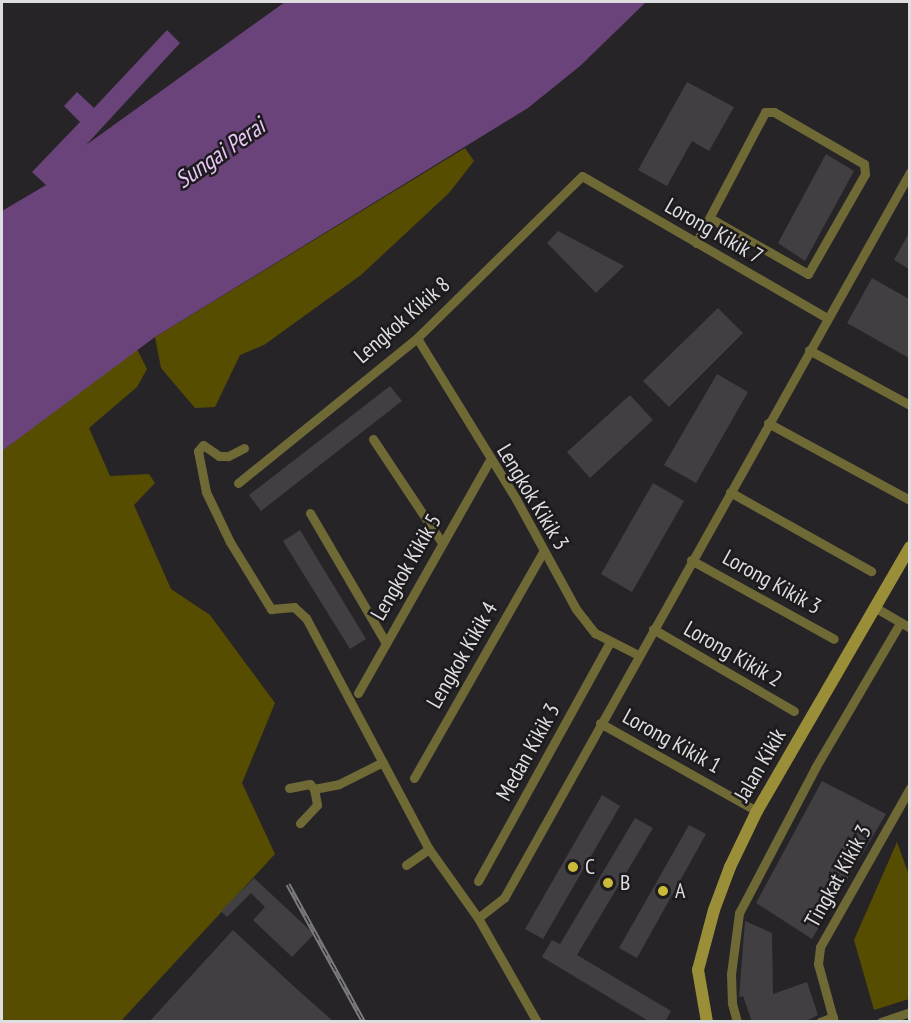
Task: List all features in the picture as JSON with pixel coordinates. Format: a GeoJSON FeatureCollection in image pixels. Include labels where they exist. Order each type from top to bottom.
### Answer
{"type":"FeatureCollection","features":[{"type":"Feature","properties":{"kind":"street"},"geometry":{"type":"LineString","coordinates":[[696,243],[765,112],[774,112],[864,164],[865,174],[808,274],[710,218]]}},
{"type":"Feature","properties":{"kind":"street"},"geometry":{"type":"LineString","coordinates":[[477,918],[504,898],[652,629],[909,172]]}},
{"type":"Feature","properties":{"kind":"street","name":"Lorong Kikik 7"},"geometry":{"type":"LineString","coordinates":[[582,176],[827,318]]}},
{"type":"Feature","properties":{"kind":"street","name":"Lengkok Kikik 8"},"geometry":{"type":"LineString","coordinates":[[237,483],[417,338],[582,176]]}},
{"type":"Feature","properties":{"kind":"street","name":"Lengkok Kikik 3"},"geometry":{"type":"LineString","coordinates":[[417,338],[489,460],[516,499],[576,609],[596,633],[638,655]]}},
{"type":"Feature","properties":{"kind":"street"},"geometry":{"type":"LineString","coordinates":[[809,350],[909,405]]}},
{"type":"Feature","properties":{"kind":"street"},"geometry":{"type":"LineString","coordinates":[[768,423],[909,500]]}},
{"type":"Feature","properties":{"kind":"street"},"geometry":{"type":"LineString","coordinates":[[373,440],[442,543]]}},
{"type":"Feature","properties":{"kind":"street"},"geometry":{"type":"LineString","coordinates":[[244,448],[228,456],[219,456],[203,445],[198,451],[206,492],[271,609],[294,607],[306,618],[429,849],[477,918],[537,1022]]}},
{"type":"Feature","properties":{"kind":"street","name":"Lengkok Kikik 5"},"geometry":{"type":"LineString","coordinates":[[358,693],[489,460]]}},
{"type":"Feature","properties":{"kind":"street"},"geometry":{"type":"LineString","coordinates":[[729,492],[871,571]]}},
{"type":"Feature","properties":{"kind":"street"},"geometry":{"type":"LineString","coordinates":[[310,513],[386,643]]}},
{"type":"Feature","properties":{"kind":"street","name":"Jalan Kikik"},"geometry":{"type":"LineString","coordinates":[[707,1022],[698,970],[714,910],[757,811],[876,608],[906,563],[909,547]]}},
{"type":"Feature","properties":{"kind":"street","name":"Lengkok Kikik 4"},"geometry":{"type":"LineString","coordinates":[[414,778],[543,552]]}},
{"type":"Feature","properties":{"kind":"street","name":"Lorong Kikik 3"},"geometry":{"type":"LineString","coordinates":[[692,560],[834,639]]}},
{"type":"Feature","properties":{"kind":"street"},"geometry":{"type":"LineString","coordinates":[[876,608],[909,628]]}},
{"type":"Feature","properties":{"kind":"street"},"geometry":{"type":"LineString","coordinates":[[737,1022],[732,1003],[731,974],[739,913],[809,778],[900,623]]}},
{"type":"Feature","properties":{"kind":"street","name":"Lorong Kikik 2"},"geometry":{"type":"LineString","coordinates":[[652,629],[794,711]]}},
{"type":"Feature","properties":{"kind":"street","name":"Medan Kikik 3"},"geometry":{"type":"LineString","coordinates":[[478,881],[610,642]]}},
{"type":"Feature","properties":{"kind":"street","name":"Lorong Kikik 1"},"geometry":{"type":"LineString","coordinates":[[600,723],[757,811]]}},
{"type":"Feature","properties":{"kind":"street"},"geometry":{"type":"LineString","coordinates":[[314,789],[339,784],[383,762]]}},
{"type":"Feature","properties":{"kind":"street"},"geometry":{"type":"LineString","coordinates":[[289,788],[310,784],[314,789],[317,805],[300,823]]}},
{"type":"Feature","properties":{"kind":"street","name":"Tingkat Kikik 3"},"geometry":{"type":"LineString","coordinates":[[834,1019],[818,964],[820,947],[909,788]]}},
{"type":"Feature","properties":{"kind":"street"},"geometry":{"type":"LineString","coordinates":[[406,865],[429,849]]}},
{"type":"Feature","properties":{"kind":"street"},"geometry":{"type":"LineString","coordinates":[[881,1022],[909,1012]]}},
{"type":"Feature","properties":{"kind":"street"},"geometry":{"type":"LineString","coordinates":[[820,1022],[834,1019]]}},
{"type":"Feature","properties":{"kind":"shaded area"},"geometry":{"type":"Polygon","coordinates":[[[465,148],[474,161],[449,193],[361,275],[264,345],[240,355],[215,407],[195,408],[161,368],[155,337],[465,148]]]}},
{"type":"Feature","properties":{"kind":"shaded area"},"geometry":{"type":"Polygon","coordinates":[[[137,349],[147,369],[137,387],[89,428],[110,476],[149,474],[155,483],[134,505],[171,589],[210,615],[275,703],[242,783],[275,854],[121,1021],[2,1022],[2,451],[137,349]]]}},
{"type":"Feature","properties":{"kind":"shaded area"},"geometry":{"type":"Polygon","coordinates":[[[897,842],[909,875],[909,999],[874,1010],[854,940],[897,842]]]}},
{"type":"Feature","properties":{"kind":"water","name":"Sungai Perai"},"geometry":{"type":"Polygon","coordinates":[[[285,2],[646,2],[580,66],[528,108],[155,337],[2,451],[2,211],[46,185],[32,172],[80,122],[64,106],[77,92],[94,108],[167,30],[180,43],[86,145],[285,2]]]}},
{"type":"Feature","properties":{"kind":"building"},"geometry":{"type":"Polygon","coordinates":[[[687,82],[734,107],[709,151],[692,141],[667,186],[638,170],[687,82]]]}},
{"type":"Feature","properties":{"kind":"building"},"geometry":{"type":"Polygon","coordinates":[[[826,154],[854,171],[805,261],[778,243],[826,154]]]}},
{"type":"Feature","properties":{"kind":"building"},"geometry":{"type":"Polygon","coordinates":[[[558,231],[624,266],[596,293],[547,243],[558,231]]]}},
{"type":"Feature","properties":{"kind":"building"},"geometry":{"type":"Polygon","coordinates":[[[909,233],[909,269],[894,260],[909,233]]]}},
{"type":"Feature","properties":{"kind":"building"},"geometry":{"type":"Polygon","coordinates":[[[872,278],[909,299],[909,358],[847,323],[872,278]]]}},
{"type":"Feature","properties":{"kind":"building"},"geometry":{"type":"Polygon","coordinates":[[[718,308],[743,333],[669,407],[643,381],[718,308]]]}},
{"type":"Feature","properties":{"kind":"building"},"geometry":{"type":"Polygon","coordinates":[[[717,374],[748,392],[696,483],[664,465],[717,374]]]}},
{"type":"Feature","properties":{"kind":"building"},"geometry":{"type":"Polygon","coordinates":[[[390,386],[402,401],[261,511],[249,495],[390,386]]]}},
{"type":"Feature","properties":{"kind":"building"},"geometry":{"type":"Polygon","coordinates":[[[630,395],[653,420],[590,478],[567,452],[630,395]]]}},
{"type":"Feature","properties":{"kind":"building"},"geometry":{"type":"Polygon","coordinates":[[[653,483],[684,501],[632,592],[601,574],[653,483]]]}},
{"type":"Feature","properties":{"kind":"building"},"geometry":{"type":"Polygon","coordinates":[[[300,530],[366,639],[350,649],[283,541],[300,530]]]}},
{"type":"Feature","properties":{"kind":"building"},"geometry":{"type":"Polygon","coordinates":[[[822,781],[886,814],[812,939],[756,903],[822,781]]]}},
{"type":"Feature","properties":{"kind":"building","name":"C"},"geometry":{"type":"Polygon","coordinates":[[[602,795],[620,806],[543,939],[525,929],[602,795]]]}},
{"type":"Feature","properties":{"kind":"building"},"geometry":{"type":"Polygon","coordinates":[[[635,818],[653,828],[577,955],[671,1011],[665,1022],[650,1022],[542,957],[552,940],[560,944],[635,818]]]}},
{"type":"Feature","properties":{"kind":"building","name":"A"},"geometry":{"type":"Polygon","coordinates":[[[689,825],[706,834],[637,958],[619,948],[689,825]]]}},
{"type":"Feature","properties":{"kind":"building"},"geometry":{"type":"Polygon","coordinates":[[[254,878],[314,934],[292,957],[253,920],[265,907],[251,893],[227,917],[221,911],[254,878]]]}},
{"type":"Feature","properties":{"kind":"building"},"geometry":{"type":"Polygon","coordinates":[[[745,921],[772,933],[773,994],[807,982],[818,1015],[804,1022],[752,1022],[743,996],[739,997],[745,921]]]}},
{"type":"Feature","properties":{"kind":"building"},"geometry":{"type":"Polygon","coordinates":[[[233,930],[299,991],[334,1022],[149,1022],[233,930]]]}},
{"type":"Feature","properties":{"kind":"railway"},"geometry":{"type":"LineString","coordinates":[[288,884],[364,1022]]}},
{"type":"Feature","properties":{"kind":"place","name":"C"},"geometry":{"type":"Point","coordinates":[573,867]}},
{"type":"Feature","properties":{"kind":"place","name":"B"},"geometry":{"type":"Point","coordinates":[608,883]}},
{"type":"Feature","properties":{"kind":"place","name":"A"},"geometry":{"type":"Point","coordinates":[663,891]}}]}
